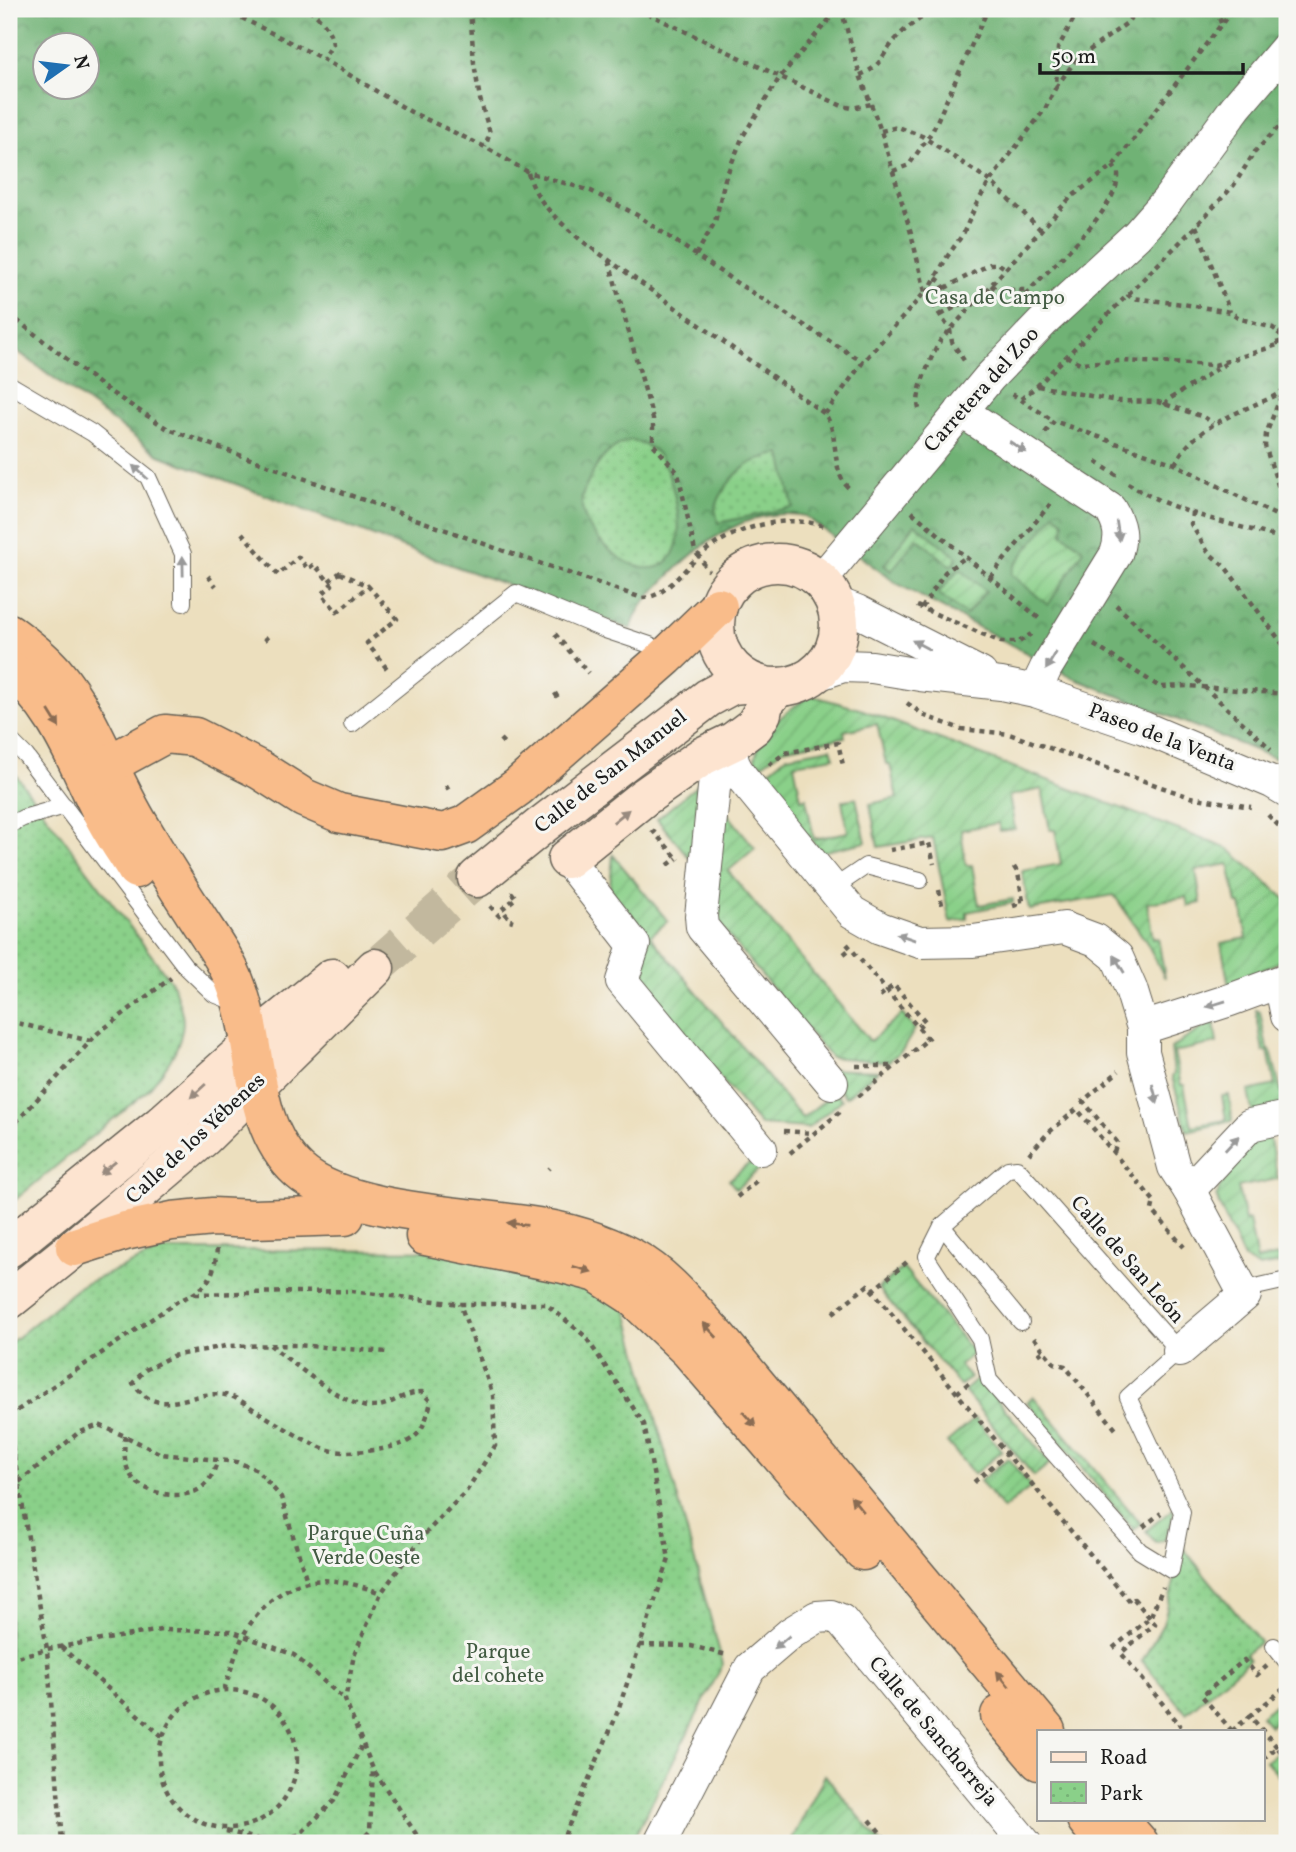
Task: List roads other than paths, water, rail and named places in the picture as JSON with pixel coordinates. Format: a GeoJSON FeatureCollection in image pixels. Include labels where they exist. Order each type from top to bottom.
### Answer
{"type":"FeatureCollection","features":[{"type":"Feature","properties":{"kind":"highway"},"geometry":{"type":"LineString","coordinates":[[93,780],[165,734],[195,737],[260,770],[304,799],[339,813],[443,833],[465,825],[518,787],[666,657],[717,625]]}},
{"type":"Feature","properties":{"kind":"highway"},"geometry":{"type":"LineString","coordinates":[[93,780],[169,742],[196,745],[280,789],[309,808],[372,828],[420,837],[450,838],[484,820],[717,625]]}},
{"type":"Feature","properties":{"kind":"highway"},"geometry":{"type":"LineString","coordinates":[[9,633],[53,671],[79,707],[93,780],[103,815],[135,867],[251,1036],[267,1122],[281,1152],[301,1173],[330,1190],[363,1202],[526,1225],[577,1236],[635,1259],[662,1279],[718,1337],[1045,1730]]}},
{"type":"Feature","properties":{"kind":"highway"},"geometry":{"type":"LineString","coordinates":[[9,669],[20,677],[44,704],[93,780]]}},
{"type":"Feature","properties":{"kind":"highway"},"geometry":{"type":"LineString","coordinates":[[251,1036],[240,1121],[262,1165],[290,1190],[318,1208],[425,1236],[597,1273],[631,1295],[690,1351],[900,1594],[1037,1759]]}},
{"type":"Feature","properties":{"kind":"highway"},"geometry":{"type":"LineString","coordinates":[[75,1247],[125,1231],[186,1220],[213,1217],[254,1219],[345,1216]]}},
{"type":"Feature","properties":{"kind":"highway"},"geometry":{"type":"LineString","coordinates":[[1087,1820],[1105,1843]]}},
{"type":"Feature","properties":{"kind":"highway"},"geometry":{"type":"LineString","coordinates":[[1119,1820],[1139,1843]]}},
{"type":"Feature","properties":{"kind":"street","name":"Carretera del Zoo"},"geometry":{"type":"LineString","coordinates":[[827,591],[961,411],[1044,321],[1137,235],[1167,201],[1236,107],[1287,47]]}},
{"type":"Feature","properties":{"kind":"street"},"geometry":{"type":"LineString","coordinates":[[961,411],[1110,509],[1117,519],[1120,543],[1094,590],[1061,618],[1046,668],[1035,691]]}},
{"type":"Feature","properties":{"kind":"street"},"geometry":{"type":"LineString","coordinates":[[785,563],[799,567],[827,591],[857,611],[1001,684],[872,667],[843,666],[781,682],[732,668],[717,625],[731,583],[755,567],[785,563]]}},
{"type":"Feature","properties":{"kind":"street"},"geometry":{"type":"LineString","coordinates":[[773,1153],[622,981],[634,945],[567,859],[643,798],[754,726],[762,713],[764,703],[781,682],[826,663],[835,645],[839,625],[827,591]]}},
{"type":"Feature","properties":{"kind":"street","name":"Calle de San Manuel"},"geometry":{"type":"LineString","coordinates":[[717,625],[703,671],[484,880],[542,825],[708,698],[732,685],[781,682]]}},
{"type":"Feature","properties":{"kind":"street","name":"Paseo de la Venta"},"geometry":{"type":"LineString","coordinates":[[1001,684],[1035,691],[1144,727],[1287,791]]}},
{"type":"Feature","properties":{"kind":"street"},"geometry":{"type":"LineString","coordinates":[[734,741],[731,752],[733,765],[852,912],[880,928],[920,942],[973,941],[1065,928],[1096,940],[1117,957],[1131,989],[1143,1028],[1143,1052],[1174,1167],[1245,1296],[1179,1351]]}},
{"type":"Feature","properties":{"kind":"street"},"geometry":{"type":"LineString","coordinates":[[715,778],[702,927],[832,1083]]}},
{"type":"Feature","properties":{"kind":"street","name":"Calle de los Yébenes"},"geometry":{"type":"LineString","coordinates":[[9,1248],[160,1125],[251,1036],[369,960],[251,1036],[204,1137],[9,1300]]}},
{"type":"Feature","properties":{"kind":"street"},"geometry":{"type":"LineString","coordinates":[[1143,1028],[1284,981],[1287,1016]]}},
{"type":"Feature","properties":{"kind":"street"},"geometry":{"type":"LineString","coordinates":[[1189,1190],[1250,1125],[1287,1117]]}},
{"type":"Feature","properties":{"kind":"street","name":"Calle de Sanchorreja"},"geometry":{"type":"LineString","coordinates":[[660,1843],[750,1668],[791,1633],[817,1617],[831,1616],[841,1620],[1026,1843]]}},
{"type":"Feature","properties":{"kind":"lane"},"geometry":{"type":"LineString","coordinates":[[9,384],[92,433],[148,477],[183,554],[183,603]]}},
{"type":"Feature","properties":{"kind":"lane"},"geometry":{"type":"LineString","coordinates":[[352,724],[516,593],[605,630],[650,645],[666,657]]}},
{"type":"Feature","properties":{"kind":"lane"},"geometry":{"type":"LineString","coordinates":[[9,739],[26,756],[93,780]]}},
{"type":"Feature","properties":{"kind":"lane"},"geometry":{"type":"LineString","coordinates":[[9,825],[93,780]]}},
{"type":"Feature","properties":{"kind":"lane"},"geometry":{"type":"LineString","coordinates":[[832,889],[866,866],[920,880]]}},
{"type":"Feature","properties":{"kind":"lane","name":"Calle de San León"},"geometry":{"type":"LineString","coordinates":[[1017,1168],[1179,1351],[1128,1397],[1182,1512],[1171,1570],[1140,1551],[989,1380],[980,1339],[928,1259],[942,1226],[1008,1169],[1017,1168]]}},
{"type":"Feature","properties":{"kind":"lane"},"geometry":{"type":"LineString","coordinates":[[942,1226],[1021,1322]]}},
{"type":"Feature","properties":{"kind":"lane"},"geometry":{"type":"LineString","coordinates":[[1242,1290],[1287,1280]]}},
{"type":"Feature","properties":{"kind":"lane"},"geometry":{"type":"LineString","coordinates":[[1274,1646],[1287,1662]]}},
{"type":"Feature","properties":{"kind":"tunnel"},"geometry":{"type":"LineString","coordinates":[[375,968],[477,878]]}},
{"type":"Feature","properties":{"kind":"park label","name":"Casa de Campo"},"geometry":{"type":"Point","coordinates":[995,298]}},
{"type":"Feature","properties":{"kind":"park label","name":"Parque Cuña Verde Oeste"},"geometry":{"type":"Point","coordinates":[366,1546]}},
{"type":"Feature","properties":{"kind":"park label","name":"Parque del cohete"},"geometry":{"type":"Point","coordinates":[498,1664]}}]}
